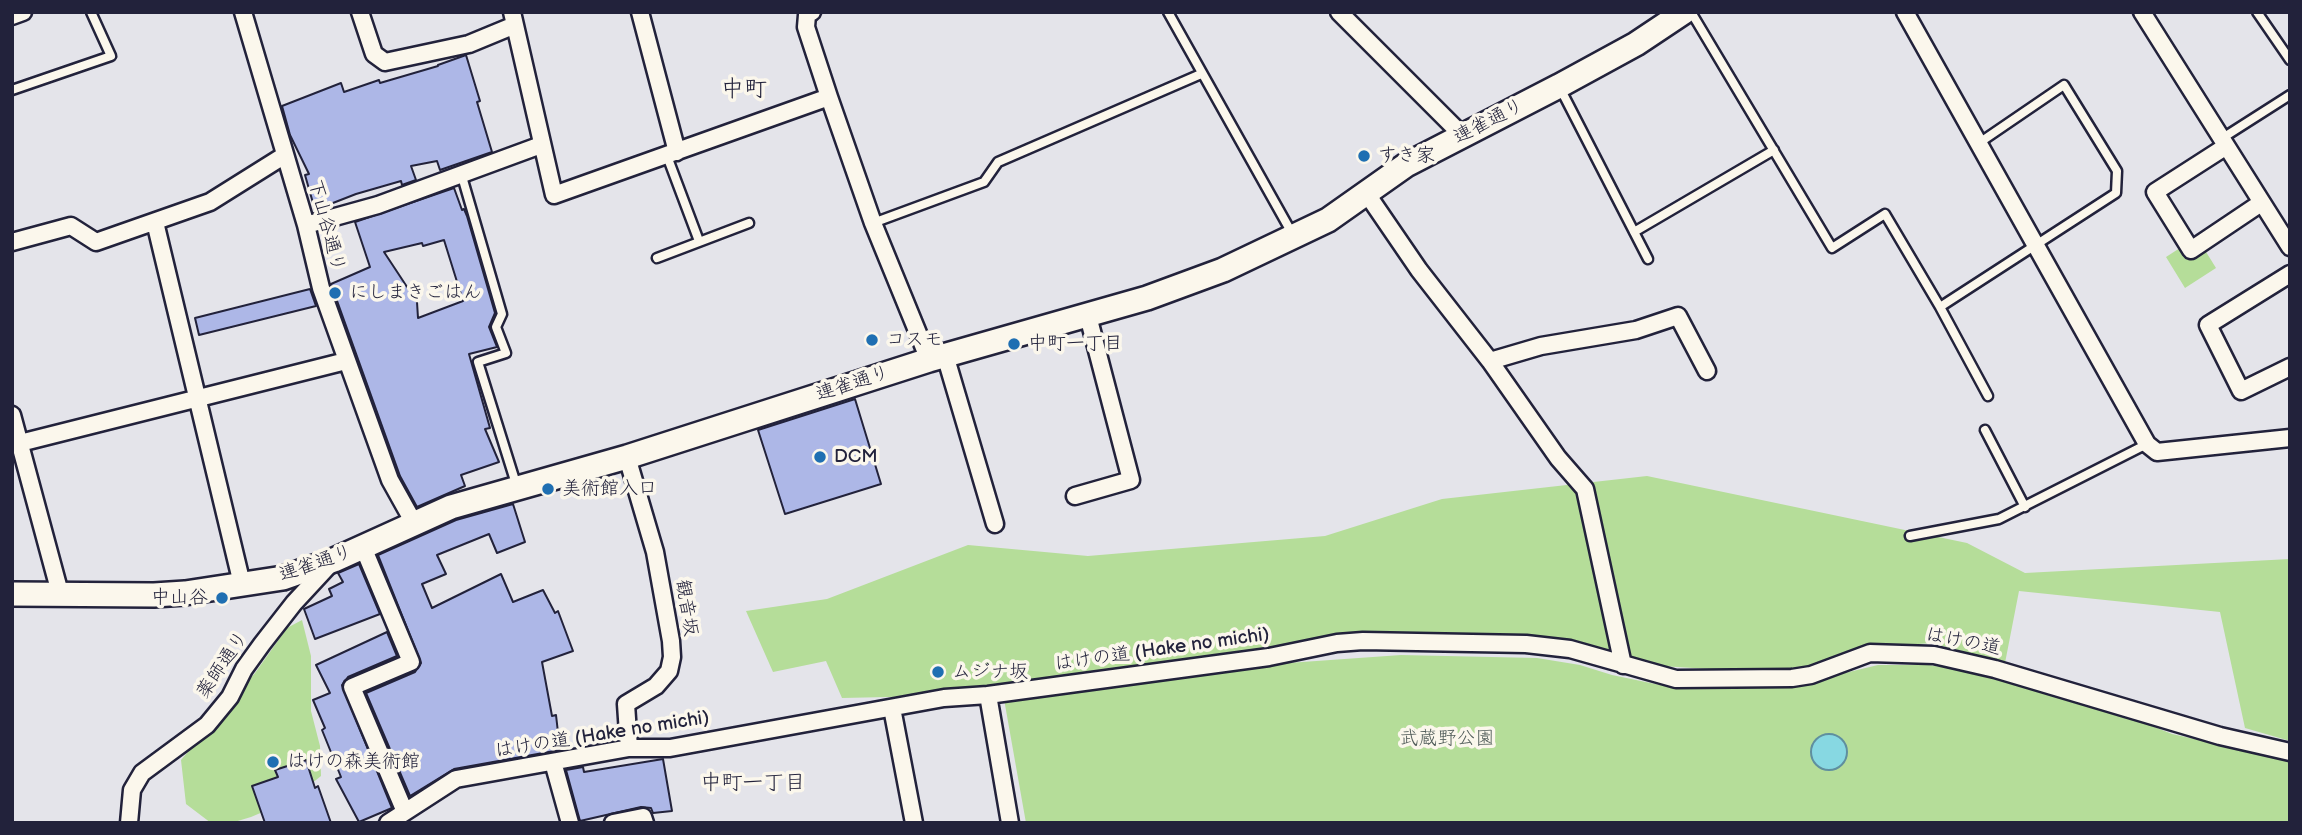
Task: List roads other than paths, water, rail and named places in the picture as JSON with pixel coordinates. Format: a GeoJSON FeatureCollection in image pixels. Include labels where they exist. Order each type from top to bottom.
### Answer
{"type":"FeatureCollection","features":[{"type":"Feature","properties":{"kind":"main road","name":"連雀通り"},"geometry":{"type":"LineString","coordinates":[[12,594],[154,595],[283,578],[334,560],[451,507],[627,457],[937,357],[1147,298],[1223,270],[1328,220],[1406,165],[1636,44],[1658,19],[1684,12]]}},
{"type":"Feature","properties":{"kind":"street"},"geometry":{"type":"LineString","coordinates":[[12,16],[23,12]]}},
{"type":"Feature","properties":{"kind":"street","name":"下山谷通り"},"geometry":{"type":"LineString","coordinates":[[243,12],[306,225],[321,288],[390,480],[414,523]]}},
{"type":"Feature","properties":{"kind":"street"},"geometry":{"type":"LineString","coordinates":[[360,12],[374,54],[385,62],[470,44],[514,18],[554,195],[829,97]]}},
{"type":"Feature","properties":{"kind":"street"},"geometry":{"type":"LineString","coordinates":[[640,12],[672,154]]}},
{"type":"Feature","properties":{"kind":"street"},"geometry":{"type":"LineString","coordinates":[[812,12],[807,15],[806,27],[873,223],[937,357],[995,524]]}},
{"type":"Feature","properties":{"kind":"street"},"geometry":{"type":"LineString","coordinates":[[1339,12],[1462,135]]}},
{"type":"Feature","properties":{"kind":"street"},"geometry":{"type":"LineString","coordinates":[[1905,12],[2147,444],[2157,452],[2290,438]]}},
{"type":"Feature","properties":{"kind":"street"},"geometry":{"type":"LineString","coordinates":[[2142,12],[2261,204],[2289,243]]}},
{"type":"Feature","properties":{"kind":"street"},"geometry":{"type":"LineString","coordinates":[[2223,143],[2155,192],[2191,250],[2261,204]]}},
{"type":"Feature","properties":{"kind":"street"},"geometry":{"type":"LineString","coordinates":[[306,225],[378,205],[541,145]]}},
{"type":"Feature","properties":{"kind":"street"},"geometry":{"type":"LineString","coordinates":[[12,242],[71,226],[96,242],[209,202],[285,155]]}},
{"type":"Feature","properties":{"kind":"street"},"geometry":{"type":"LineString","coordinates":[[1367,194],[1419,270],[1585,489],[1623,665]]}},
{"type":"Feature","properties":{"kind":"street"},"geometry":{"type":"LineString","coordinates":[[155,222],[242,584]]}},
{"type":"Feature","properties":{"kind":"street"},"geometry":{"type":"LineString","coordinates":[[2290,274],[2208,325],[2241,391],[2290,367]]}},
{"type":"Feature","properties":{"kind":"street"},"geometry":{"type":"LineString","coordinates":[[1074,496],[1131,480],[1088,316]]}},
{"type":"Feature","properties":{"kind":"street"},"geometry":{"type":"LineString","coordinates":[[1490,361],[1541,346],[1636,330],[1678,316],[1707,371]]}},
{"type":"Feature","properties":{"kind":"street"},"geometry":{"type":"LineString","coordinates":[[20,443],[346,361]]}},
{"type":"Feature","properties":{"kind":"street"},"geometry":{"type":"LineString","coordinates":[[12,415],[60,593]]}},
{"type":"Feature","properties":{"kind":"street","name":"観音坂"},"geometry":{"type":"LineString","coordinates":[[627,457],[655,552],[672,657],[669,671],[656,686],[626,704],[629,748]]}},
{"type":"Feature","properties":{"kind":"street"},"geometry":{"type":"LineString","coordinates":[[363,547],[411,662],[352,687],[405,812]]}},
{"type":"Feature","properties":{"kind":"street","name":"薬師通り"},"geometry":{"type":"LineString","coordinates":[[130,823],[132,790],[142,773],[207,725],[230,697],[244,669],[283,617],[334,560]]}},
{"type":"Feature","properties":{"kind":"street","name":"はけの道 (Hake no michi)"},"geometry":{"type":"LineString","coordinates":[[388,823],[456,779],[629,748],[670,748],[944,698],[988,695],[1269,657],[1337,643],[1363,640],[1526,645],[1570,649],[1623,665]]}},
{"type":"Feature","properties":{"kind":"street","name":"はけの道"},"geometry":{"type":"LineString","coordinates":[[1623,665],[1676,679],[1792,678],[1811,675],[1870,653],[1934,655],[1995,669],[2220,736],[2290,752]]}},
{"type":"Feature","properties":{"kind":"street"},"geometry":{"type":"LineString","coordinates":[[988,695],[1010,823]]}},
{"type":"Feature","properties":{"kind":"street"},"geometry":{"type":"LineString","coordinates":[[892,708],[914,823]]}},
{"type":"Feature","properties":{"kind":"street"},"geometry":{"type":"LineString","coordinates":[[553,762],[570,823]]}},
{"type":"Feature","properties":{"kind":"street"},"geometry":{"type":"LineString","coordinates":[[613,823],[643,817],[645,823]]}},
{"type":"Feature","properties":{"kind":"lane"},"geometry":{"type":"LineString","coordinates":[[12,89],[111,56],[91,12]]}},
{"type":"Feature","properties":{"kind":"lane"},"geometry":{"type":"LineString","coordinates":[[1168,12],[1294,238]]}},
{"type":"Feature","properties":{"kind":"lane"},"geometry":{"type":"LineString","coordinates":[[1691,12],[1832,248],[1885,214],[1989,396]]}},
{"type":"Feature","properties":{"kind":"lane"},"geometry":{"type":"LineString","coordinates":[[2257,12],[2290,60]]}},
{"type":"Feature","properties":{"kind":"lane"},"geometry":{"type":"LineString","coordinates":[[873,223],[985,182],[998,162],[1201,74]]}},
{"type":"Feature","properties":{"kind":"lane"},"geometry":{"type":"LineString","coordinates":[[1940,307],[2116,192],[2117,170],[2064,85],[1979,142]]}},
{"type":"Feature","properties":{"kind":"lane"},"geometry":{"type":"LineString","coordinates":[[1559,86],[1648,259]]}},
{"type":"Feature","properties":{"kind":"lane"},"geometry":{"type":"LineString","coordinates":[[2223,143],[2290,95]]}},
{"type":"Feature","properties":{"kind":"lane"},"geometry":{"type":"LineString","coordinates":[[1634,232],[1774,150]]}},
{"type":"Feature","properties":{"kind":"lane"},"geometry":{"type":"LineString","coordinates":[[672,154],[699,241]]}},
{"type":"Feature","properties":{"kind":"lane"},"geometry":{"type":"LineString","coordinates":[[461,173],[502,314],[496,327],[506,353],[478,362],[517,487]]}},
{"type":"Feature","properties":{"kind":"lane"},"geometry":{"type":"LineString","coordinates":[[657,258],[749,223]]}},
{"type":"Feature","properties":{"kind":"lane"},"geometry":{"type":"LineString","coordinates":[[1984,430],[2025,507]]}},
{"type":"Feature","properties":{"kind":"lane"},"geometry":{"type":"LineString","coordinates":[[1910,536],[1999,519],[2147,444]]}},
{"type":"Feature","properties":{"kind":"water"},"geometry":{"type":"Polygon","coordinates":[[[1829,734],[1841,740],[1847,752],[1841,764],[1829,770],[1817,764],[1811,752],[1817,740],[1829,734]]]}},
{"type":"Feature","properties":{"kind":"place","name":"すき家"},"geometry":{"type":"Point","coordinates":[1364,156]}},
{"type":"Feature","properties":{"kind":"place","name":"にしまきごはん"},"geometry":{"type":"Point","coordinates":[335,293]}},
{"type":"Feature","properties":{"kind":"place","name":"コスモ"},"geometry":{"type":"Point","coordinates":[872,340]}},
{"type":"Feature","properties":{"kind":"place","name":"中町一丁目"},"geometry":{"type":"Point","coordinates":[1014,344]}},
{"type":"Feature","properties":{"kind":"place","name":"DCM"},"geometry":{"type":"Point","coordinates":[820,457]}},
{"type":"Feature","properties":{"kind":"place","name":"美術館入口"},"geometry":{"type":"Point","coordinates":[548,489]}},
{"type":"Feature","properties":{"kind":"place","name":"中山谷"},"geometry":{"type":"Point","coordinates":[222,598]}},
{"type":"Feature","properties":{"kind":"place","name":"ムジナ坂"},"geometry":{"type":"Point","coordinates":[938,672]}},
{"type":"Feature","properties":{"kind":"place","name":"はけの森美術館"},"geometry":{"type":"Point","coordinates":[273,762]}},
{"type":"Feature","properties":{"kind":"district","name":"中町"},"geometry":{"type":"Point","coordinates":[744,90]}},
{"type":"Feature","properties":{"kind":"district","name":"中町一丁目"},"geometry":{"type":"Point","coordinates":[753,784]}},
{"type":"Feature","properties":{"kind":"park label","name":"武蔵野公園"},"geometry":{"type":"Point","coordinates":[1447,739]}}]}
